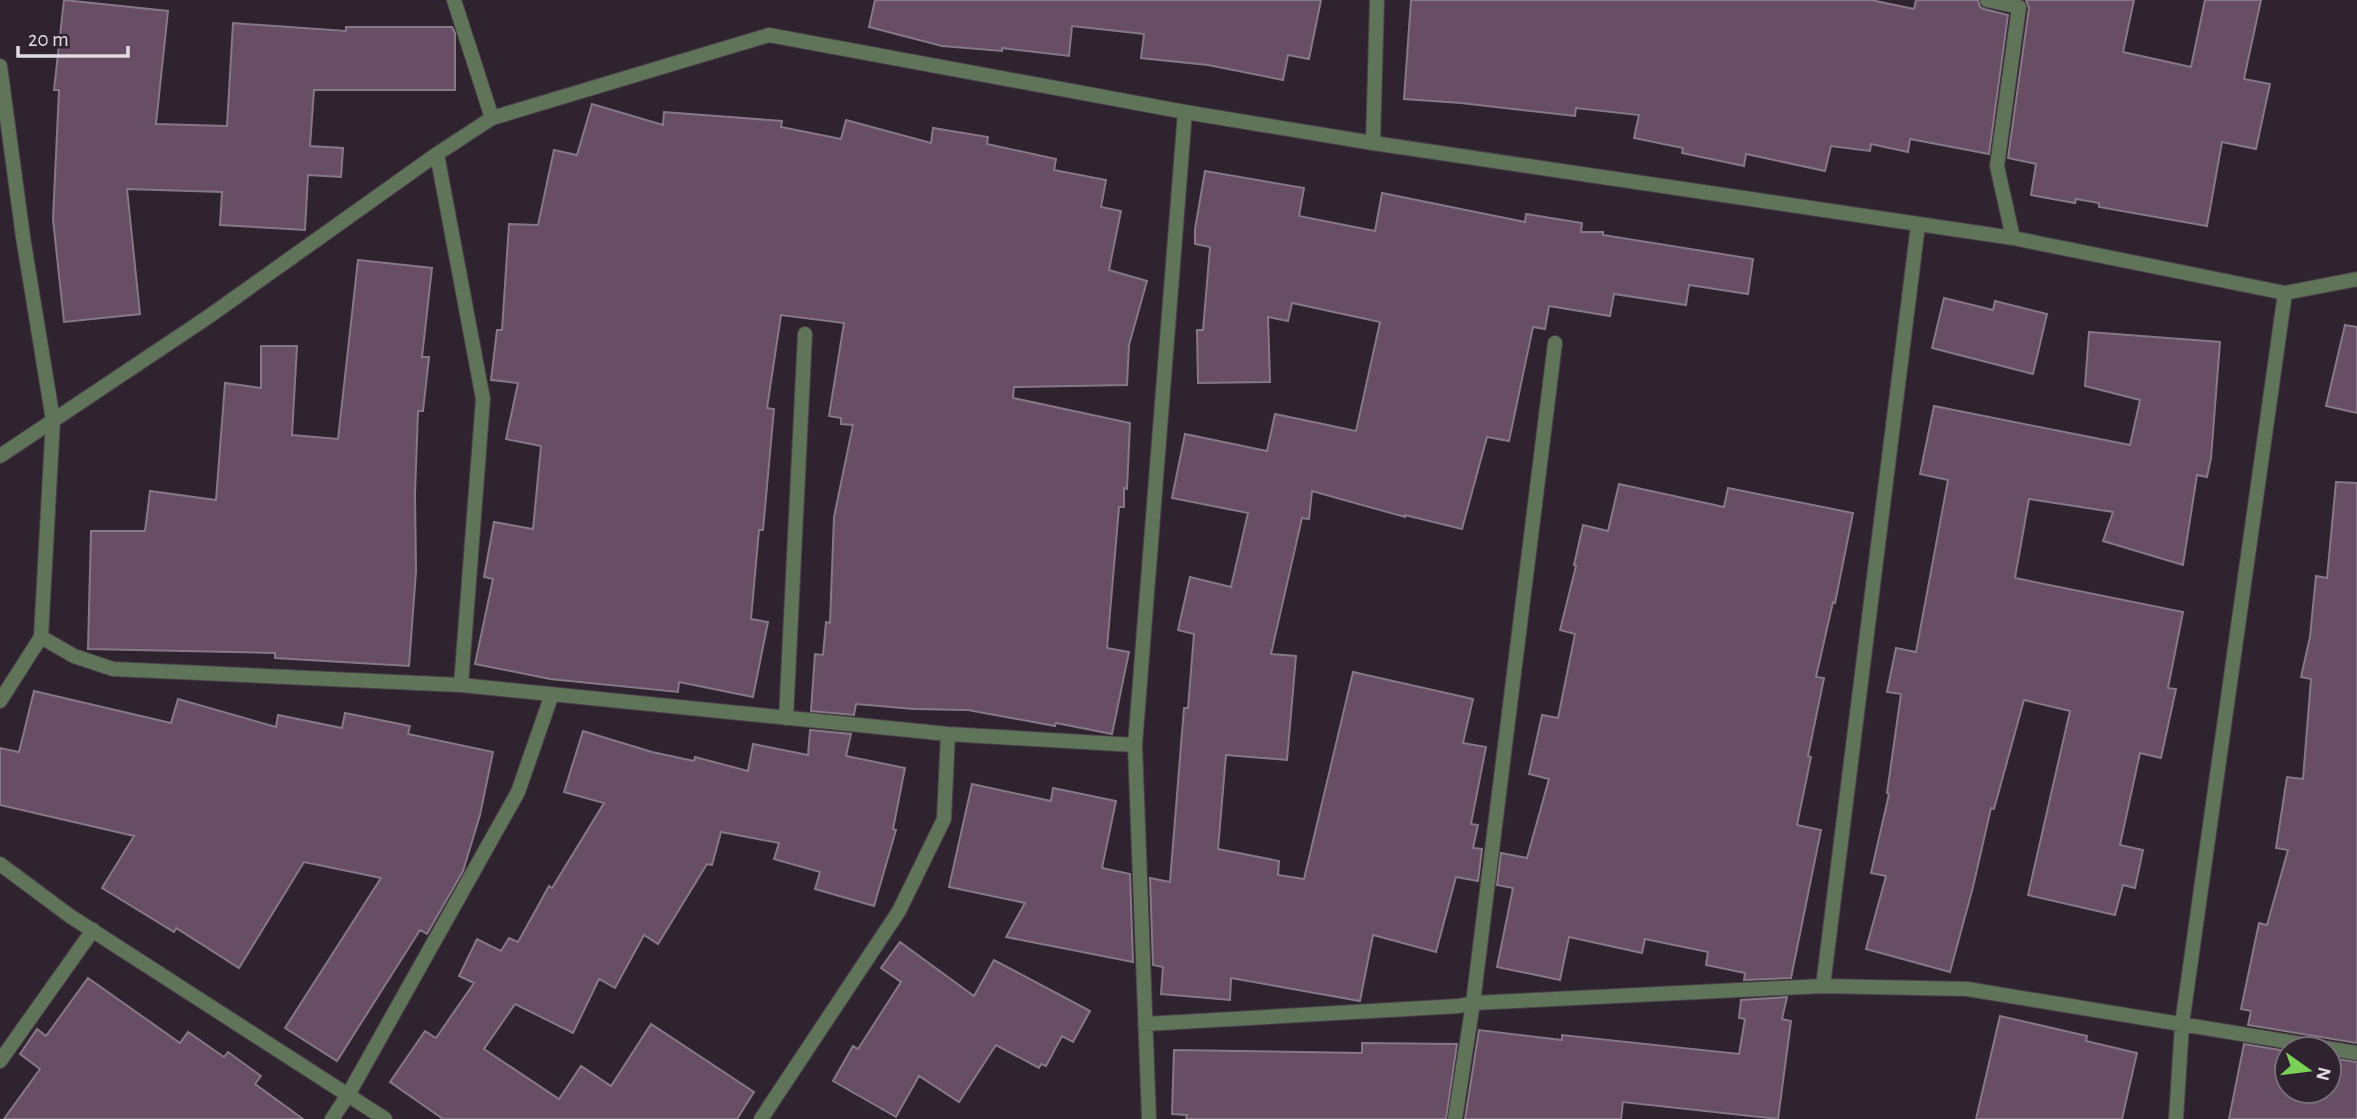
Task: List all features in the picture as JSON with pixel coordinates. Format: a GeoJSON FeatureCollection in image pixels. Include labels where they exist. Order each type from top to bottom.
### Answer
{"type":"FeatureCollection","features":[{"type":"Feature","properties":{"kind":"street"},"geometry":{"type":"LineString","coordinates":[[454,0],[492,118]]}},
{"type":"Feature","properties":{"kind":"street"},"geometry":{"type":"LineString","coordinates":[[1373,143],[1377,0]]}},
{"type":"Feature","properties":{"kind":"street"},"geometry":{"type":"LineString","coordinates":[[1987,0],[2019,7],[1997,166],[2012,238]]}},
{"type":"Feature","properties":{"kind":"street"},"geometry":{"type":"LineString","coordinates":[[0,456],[208,317],[437,153],[492,118],[769,35],[1185,112],[1373,143],[2012,238],[2285,293],[2357,279]]}},
{"type":"Feature","properties":{"kind":"street"},"geometry":{"type":"LineString","coordinates":[[0,66],[23,237],[53,420],[41,637],[0,701]]}},
{"type":"Feature","properties":{"kind":"street"},"geometry":{"type":"LineString","coordinates":[[1149,1119],[1135,745],[1185,112]]}},
{"type":"Feature","properties":{"kind":"street"},"geometry":{"type":"LineString","coordinates":[[437,153],[483,399],[461,685]]}},
{"type":"Feature","properties":{"kind":"street"},"geometry":{"type":"LineString","coordinates":[[1823,986],[1918,225]]}},
{"type":"Feature","properties":{"kind":"street"},"geometry":{"type":"LineString","coordinates":[[2176,1119],[2182,1024],[2285,293]]}},
{"type":"Feature","properties":{"kind":"street"},"geometry":{"type":"LineString","coordinates":[[786,718],[804,334]]}},
{"type":"Feature","properties":{"kind":"street"},"geometry":{"type":"LineString","coordinates":[[1455,1119],[1473,1003],[1555,342]]}},
{"type":"Feature","properties":{"kind":"street"},"geometry":{"type":"LineString","coordinates":[[41,637],[74,656],[113,669],[461,685],[948,734],[1135,745]]}},
{"type":"Feature","properties":{"kind":"street"},"geometry":{"type":"LineString","coordinates":[[332,1119],[518,792],[552,694]]}},
{"type":"Feature","properties":{"kind":"street"},"geometry":{"type":"LineString","coordinates":[[761,1119],[899,911],[944,819],[948,734]]}},
{"type":"Feature","properties":{"kind":"street"},"geometry":{"type":"LineString","coordinates":[[0,864],[70,916],[385,1119]]}},
{"type":"Feature","properties":{"kind":"street"},"geometry":{"type":"LineString","coordinates":[[0,1061],[93,930]]}},
{"type":"Feature","properties":{"kind":"street"},"geometry":{"type":"LineString","coordinates":[[1144,1024],[1459,1006],[1473,1003],[1823,986],[1967,989],[2357,1053]]}},
{"type":"Feature","properties":{"kind":"building"},"geometry":{"type":"Polygon","coordinates":[[[64,0],[168,11],[156,124],[227,126],[233,23],[346,31],[346,27],[452,27],[455,33],[455,90],[314,90],[310,146],[343,148],[341,177],[308,175],[305,230],[220,225],[222,192],[127,189],[140,314],[64,322],[53,219],[59,90],[54,90],[64,0]]]}},
{"type":"Feature","properties":{"kind":"building"},"geometry":{"type":"Polygon","coordinates":[[[875,0],[1321,0],[1309,59],[1288,55],[1283,80],[1208,65],[1141,58],[1144,34],[1072,26],[1069,56],[1002,48],[1002,51],[942,46],[869,27],[875,0]]]}},
{"type":"Feature","properties":{"kind":"building"},"geometry":{"type":"Polygon","coordinates":[[[1411,0],[1871,0],[1914,9],[1916,0],[1978,0],[1980,7],[1984,9],[2008,15],[1989,154],[1910,139],[1908,152],[1871,144],[1870,151],[1831,146],[1825,171],[1746,154],[1744,166],[1682,153],[1683,148],[1634,138],[1639,115],[1576,108],[1575,116],[1404,99],[1411,0]]]}},
{"type":"Feature","properties":{"kind":"building"},"geometry":{"type":"Polygon","coordinates":[[[2026,0],[2134,0],[2123,52],[2191,67],[2205,0],[2261,0],[2244,79],[2270,84],[2256,149],[2222,142],[2207,226],[2099,207],[2099,203],[2076,199],[2075,203],[2031,195],[2036,164],[2008,158],[2029,8],[2026,0]]]}},
{"type":"Feature","properties":{"kind":"building"},"geometry":{"type":"Polygon","coordinates":[[[592,104],[663,125],[664,112],[782,121],[781,127],[841,139],[846,120],[931,143],[933,128],[988,137],[987,144],[1056,159],[1054,170],[1106,180],[1101,207],[1121,211],[1109,270],[1147,281],[1129,345],[1127,385],[1014,387],[1013,398],[1130,423],[1127,489],[1124,488],[1124,507],[1119,507],[1107,648],[1129,652],[1112,734],[968,710],[856,704],[854,715],[811,711],[815,654],[823,655],[826,622],[830,623],[834,517],[853,425],[841,424],[841,418],[829,416],[844,323],[781,315],[767,408],[774,409],[763,530],[759,530],[751,619],[768,622],[753,697],[679,682],[678,692],[550,679],[475,664],[493,579],[484,577],[494,522],[533,529],[541,446],[506,439],[518,383],[491,380],[497,330],[502,330],[509,224],[538,225],[554,150],[577,155],[592,104]]]}},
{"type":"Feature","properties":{"kind":"building"},"geometry":{"type":"Polygon","coordinates":[[[1205,171],[1304,188],[1299,216],[1375,231],[1382,193],[1525,222],[1526,214],[1582,223],[1581,232],[1603,232],[1603,235],[1753,259],[1748,294],[1689,285],[1686,305],[1614,294],[1610,316],[1549,306],[1545,329],[1533,327],[1509,441],[1487,437],[1462,529],[1405,517],[1312,491],[1309,519],[1302,518],[1271,654],[1296,656],[1287,760],[1226,755],[1218,849],[1279,861],[1278,875],[1304,879],[1353,672],[1473,699],[1463,743],[1486,747],[1471,824],[1478,825],[1473,848],[1482,849],[1478,881],[1456,877],[1436,952],[1373,935],[1360,1001],[1231,978],[1230,1000],[1161,994],[1163,967],[1153,965],[1150,878],[1170,882],[1184,708],[1188,708],[1194,634],[1178,630],[1190,577],[1231,587],[1248,513],[1172,498],[1185,434],[1267,451],[1275,414],[1356,431],[1380,322],[1292,303],[1288,321],[1268,317],[1270,382],[1198,383],[1197,330],[1203,330],[1210,247],[1195,244],[1195,229],[1205,171]]]}},
{"type":"Feature","properties":{"kind":"building"},"geometry":{"type":"Polygon","coordinates":[[[358,260],[432,268],[422,357],[429,357],[423,411],[418,411],[416,571],[409,666],[275,658],[275,653],[88,649],[91,531],[145,531],[150,491],[216,500],[225,383],[261,388],[261,346],[297,346],[292,435],[338,439],[358,260]]]}},
{"type":"Feature","properties":{"kind":"building"},"geometry":{"type":"Polygon","coordinates":[[[1944,298],[1993,310],[1995,301],[2047,314],[2033,374],[1932,348],[1944,298]]]}},
{"type":"Feature","properties":{"kind":"building"},"geometry":{"type":"Polygon","coordinates":[[[2345,325],[2357,327],[2357,413],[2326,406],[2345,325]]]}},
{"type":"Feature","properties":{"kind":"building"},"geometry":{"type":"Polygon","coordinates":[[[2089,332],[2220,342],[2211,458],[2207,477],[2197,475],[2183,565],[2103,541],[2113,512],[2029,499],[2015,578],[2183,612],[2168,688],[2176,689],[2161,758],[2140,753],[2120,845],[2143,850],[2135,888],[2123,885],[2115,915],[2028,895],[2070,711],[2024,700],[1994,809],[1991,808],[1950,972],[1866,949],[1886,876],[1871,873],[1889,794],[1887,793],[1901,694],[1887,692],[1896,648],[1916,652],[1948,480],[1920,474],[1934,406],[2130,445],[2140,400],[2085,386],[2089,332]]]}},
{"type":"Feature","properties":{"kind":"building"},"geometry":{"type":"Polygon","coordinates":[[[2336,482],[2357,483],[2357,1043],[2343,1041],[2343,1035],[2309,1035],[2248,1025],[2251,1011],[2241,1009],[2259,923],[2267,925],[2288,850],[2276,848],[2287,777],[2303,779],[2311,679],[2301,677],[2310,637],[2316,576],[2327,578],[2336,482]]]}},
{"type":"Feature","properties":{"kind":"building"},"geometry":{"type":"Polygon","coordinates":[[[1619,484],[1724,507],[1728,488],[1853,513],[1835,603],[1833,602],[1816,677],[1824,678],[1797,825],[1821,830],[1791,978],[1744,980],[1745,973],[1706,965],[1708,952],[1645,939],[1642,953],[1569,937],[1560,980],[1497,967],[1513,888],[1497,885],[1501,853],[1527,858],[1549,779],[1529,774],[1542,715],[1558,718],[1575,634],[1560,630],[1583,525],[1608,531],[1619,484]]]}},
{"type":"Feature","properties":{"kind":"building"},"geometry":{"type":"Polygon","coordinates":[[[34,691],[171,723],[178,699],[276,727],[278,715],[342,728],[345,713],[410,726],[408,734],[493,752],[480,815],[463,871],[427,934],[420,930],[337,1061],[285,1028],[381,878],[304,862],[239,968],[176,928],[174,932],[102,888],[134,836],[0,805],[0,748],[19,752],[34,691]]]}},
{"type":"Feature","properties":{"kind":"building"},"geometry":{"type":"Polygon","coordinates":[[[810,730],[851,734],[846,756],[905,768],[893,829],[896,830],[874,906],[815,889],[820,872],[774,859],[779,843],[721,832],[712,865],[707,864],[658,944],[644,935],[615,988],[599,979],[573,1033],[515,1004],[484,1049],[559,1099],[581,1066],[611,1086],[651,1024],[754,1092],[737,1119],[443,1119],[390,1082],[425,1031],[436,1038],[474,983],[459,976],[477,939],[501,951],[509,938],[518,942],[549,886],[552,888],[604,803],[564,792],[583,731],[652,752],[694,761],[695,757],[748,771],[753,744],[808,755],[810,730]]]}},
{"type":"Feature","properties":{"kind":"building"},"geometry":{"type":"Polygon","coordinates":[[[972,784],[1051,801],[1053,788],[1116,801],[1102,868],[1130,874],[1133,962],[1006,937],[1025,903],[949,887],[972,784]]]}},
{"type":"Feature","properties":{"kind":"building"},"geometry":{"type":"Polygon","coordinates":[[[900,942],[974,996],[994,960],[1090,1011],[1073,1042],[1062,1036],[1046,1066],[1041,1064],[1039,1068],[996,1045],[959,1102],[919,1076],[896,1117],[833,1081],[853,1046],[858,1049],[901,982],[881,968],[900,942]]]}},
{"type":"Feature","properties":{"kind":"building"},"geometry":{"type":"Polygon","coordinates":[[[88,978],[180,1043],[188,1032],[224,1057],[228,1052],[261,1076],[255,1084],[303,1119],[4,1119],[40,1069],[20,1054],[37,1029],[46,1036],[88,978]]]}},
{"type":"Feature","properties":{"kind":"building"},"geometry":{"type":"Polygon","coordinates":[[[1787,997],[1782,1019],[1791,1021],[1778,1119],[1623,1102],[1621,1119],[1465,1119],[1479,1030],[1562,1040],[1562,1035],[1739,1054],[1745,1019],[1739,1018],[1741,1000],[1787,997]]]}},
{"type":"Feature","properties":{"kind":"building"},"geometry":{"type":"Polygon","coordinates":[[[2000,1016],[2087,1036],[2086,1041],[2137,1053],[2122,1119],[1976,1119],[2000,1016]]]}},
{"type":"Feature","properties":{"kind":"building"},"geometry":{"type":"Polygon","coordinates":[[[1362,1043],[1457,1044],[1446,1119],[1186,1119],[1187,1115],[1172,1114],[1174,1050],[1362,1053],[1362,1043]]]}},
{"type":"Feature","properties":{"kind":"building"},"geometry":{"type":"Polygon","coordinates":[[[2244,1044],[2273,1049],[2273,1105],[2343,1105],[2343,1060],[2357,1062],[2357,1119],[2229,1119],[2244,1044]]]}}]}
